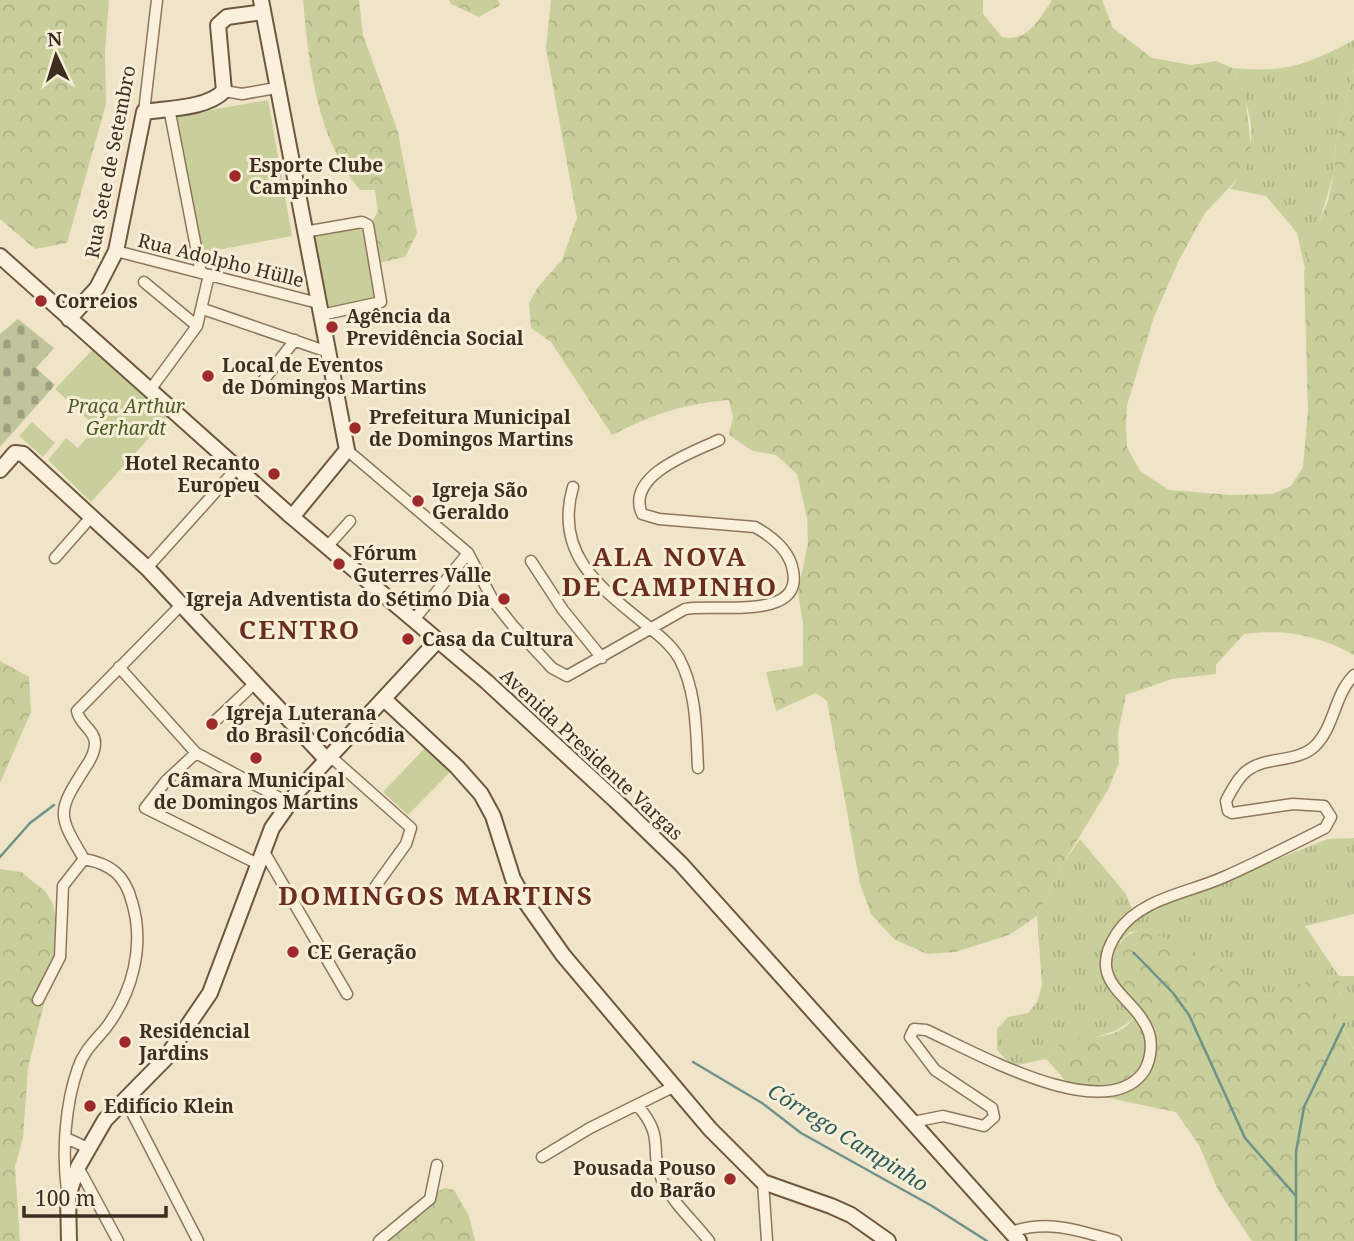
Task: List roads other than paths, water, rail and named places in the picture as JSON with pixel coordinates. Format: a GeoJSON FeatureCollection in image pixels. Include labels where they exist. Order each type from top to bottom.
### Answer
{"type":"FeatureCollection","features":[{"type":"Feature","properties":{"kind":"main road"},"geometry":{"type":"LineString","coordinates":[[144,112],[204,102],[225,91],[218,25],[227,17],[262,6],[347,450],[292,517]]}},
{"type":"Feature","properties":{"kind":"main road","name":"Rua Sete de Setembro"},"geometry":{"type":"LineString","coordinates":[[69,319],[97,288],[116,251],[144,112]]}},
{"type":"Feature","properties":{"kind":"main road","name":"Avenida Presidente Vargas"},"geometry":{"type":"LineString","coordinates":[[0,256],[292,517],[566,754],[681,864],[1015,1236]]}},
{"type":"Feature","properties":{"kind":"main road"},"geometry":{"type":"LineString","coordinates":[[0,470],[15,453],[23,454],[146,568],[254,684],[328,757]]}},
{"type":"Feature","properties":{"kind":"main road"},"geometry":{"type":"LineString","coordinates":[[69,1241],[68,1196],[78,1167],[105,1120],[165,1059],[210,993],[272,828],[289,803],[328,757],[437,641]]}},
{"type":"Feature","properties":{"kind":"main road"},"geometry":{"type":"LineString","coordinates":[[384,699],[457,767],[481,794],[493,816],[513,879],[527,904],[563,955],[673,1087],[763,1182],[851,1215],[888,1241]]}},
{"type":"Feature","properties":{"kind":"street","name":"Rua Sete de Setembro"},"geometry":{"type":"LineString","coordinates":[[144,112],[157,0]]}},
{"type":"Feature","properties":{"kind":"street"},"geometry":{"type":"LineString","coordinates":[[225,91],[242,94],[276,88]]}},
{"type":"Feature","properties":{"kind":"street"},"geometry":{"type":"LineString","coordinates":[[150,390],[197,326],[203,309],[205,274],[169,108]]}},
{"type":"Feature","properties":{"kind":"street"},"geometry":{"type":"LineString","coordinates":[[304,232],[362,222],[368,225],[381,302],[320,309]]}},
{"type":"Feature","properties":{"kind":"street","name":"Rua Adolpho Hülle"},"geometry":{"type":"LineString","coordinates":[[116,251],[205,274],[320,309]]}},
{"type":"Feature","properties":{"kind":"street"},"geometry":{"type":"LineString","coordinates":[[144,282],[197,326]]}},
{"type":"Feature","properties":{"kind":"street"},"geometry":{"type":"LineString","coordinates":[[203,309],[328,352]]}},
{"type":"Feature","properties":{"kind":"street"},"geometry":{"type":"LineString","coordinates":[[263,381],[295,341]]}},
{"type":"Feature","properties":{"kind":"street"},"geometry":{"type":"LineString","coordinates":[[347,450],[468,554],[494,602],[552,668],[563,676],[571,675],[650,628],[695,607],[740,608],[779,602],[787,595],[794,573],[789,559],[778,544],[755,527],[659,519],[642,514],[640,494],[657,472],[719,439]]}},
{"type":"Feature","properties":{"kind":"street"},"geometry":{"type":"LineString","coordinates":[[146,568],[237,468]]}},
{"type":"Feature","properties":{"kind":"street"},"geometry":{"type":"LineString","coordinates":[[573,487],[566,522],[573,546],[600,585],[669,644],[684,672],[694,702],[698,768]]}},
{"type":"Feature","properties":{"kind":"street"},"geometry":{"type":"LineString","coordinates":[[55,558],[91,517]]}},
{"type":"Feature","properties":{"kind":"street"},"geometry":{"type":"LineString","coordinates":[[327,547],[350,521]]}},
{"type":"Feature","properties":{"kind":"street"},"geometry":{"type":"LineString","coordinates":[[413,621],[468,554]]}},
{"type":"Feature","properties":{"kind":"street"},"geometry":{"type":"LineString","coordinates":[[531,561],[562,610],[602,657]]}},
{"type":"Feature","properties":{"kind":"street"},"geometry":{"type":"LineString","coordinates":[[68,1196],[66,1138],[78,1066],[116,1012],[139,949],[138,925],[125,884],[113,868],[85,859],[69,833],[63,814],[65,797],[95,748],[94,738],[77,711],[181,605]]}},
{"type":"Feature","properties":{"kind":"street"},"geometry":{"type":"LineString","coordinates":[[119,667],[197,753],[289,803]]}},
{"type":"Feature","properties":{"kind":"street"},"geometry":{"type":"LineString","coordinates":[[913,1122],[943,1116],[984,1126],[995,1117],[992,1108],[926,1062],[910,1037],[912,1031],[918,1029],[1039,1081],[1103,1093],[1133,1084],[1147,1067],[1151,1046],[1144,1023],[1108,978],[1107,952],[1118,930],[1141,910],[1163,899],[1221,878],[1325,828],[1331,817],[1325,806],[1293,804],[1232,813],[1228,811],[1226,801],[1241,776],[1251,768],[1313,748],[1333,715],[1339,694],[1354,675]]}},
{"type":"Feature","properties":{"kind":"street"},"geometry":{"type":"LineString","coordinates":[[214,722],[254,684]]}},
{"type":"Feature","properties":{"kind":"street"},"geometry":{"type":"LineString","coordinates":[[197,753],[166,781],[145,808],[261,857],[347,994]]}},
{"type":"Feature","properties":{"kind":"street"},"geometry":{"type":"LineString","coordinates":[[328,757],[411,828],[406,844],[375,887]]}},
{"type":"Feature","properties":{"kind":"street"},"geometry":{"type":"LineString","coordinates":[[38,1000],[60,957],[63,886],[85,859]]}},
{"type":"Feature","properties":{"kind":"street"},"geometry":{"type":"LineString","coordinates":[[542,1157],[673,1087]]}},
{"type":"Feature","properties":{"kind":"street"},"geometry":{"type":"LineString","coordinates":[[125,1099],[198,1241]]}},
{"type":"Feature","properties":{"kind":"street"},"geometry":{"type":"LineString","coordinates":[[637,1105],[654,1125],[661,1178],[676,1205],[709,1241]]}},
{"type":"Feature","properties":{"kind":"street"},"geometry":{"type":"LineString","coordinates":[[66,1138],[88,1148]]}},
{"type":"Feature","properties":{"kind":"street"},"geometry":{"type":"LineString","coordinates":[[379,1241],[430,1199],[437,1165]]}},
{"type":"Feature","properties":{"kind":"street"},"geometry":{"type":"LineString","coordinates":[[78,1167],[118,1241]]}},
{"type":"Feature","properties":{"kind":"street"},"geometry":{"type":"LineString","coordinates":[[763,1182],[767,1241]]}},
{"type":"Feature","properties":{"kind":"street"},"geometry":{"type":"LineString","coordinates":[[1015,1236],[1039,1224],[1055,1224],[1116,1241]]}},
{"type":"Feature","properties":{"kind":"waterway"},"geometry":{"type":"LineString","coordinates":[[0,857],[30,823],[54,805]]}},
{"type":"Feature","properties":{"kind":"waterway"},"geometry":{"type":"LineString","coordinates":[[1134,953],[1173,993],[1189,1015],[1245,1138],[1295,1195]]}},
{"type":"Feature","properties":{"kind":"waterway"},"geometry":{"type":"LineString","coordinates":[[1296,1241],[1296,1152],[1304,1107],[1344,1024]]}},
{"type":"Feature","properties":{"kind":"waterway","name":"Córrego Campinho"},"geometry":{"type":"LineString","coordinates":[[693,1062],[762,1103],[801,1133],[932,1206],[987,1241]]}},
{"type":"Feature","properties":{"kind":"place","name":"Esporte Clube Campinho"},"geometry":{"type":"Point","coordinates":[235,176]}},
{"type":"Feature","properties":{"kind":"place","name":"Correios"},"geometry":{"type":"Point","coordinates":[41,301]}},
{"type":"Feature","properties":{"kind":"place","name":"Agência da Previdência Social"},"geometry":{"type":"Point","coordinates":[332,327]}},
{"type":"Feature","properties":{"kind":"place","name":"Local de Eventos de Domingos Martins"},"geometry":{"type":"Point","coordinates":[208,376]}},
{"type":"Feature","properties":{"kind":"place","name":"Prefeitura Municipal de Domingos Martins"},"geometry":{"type":"Point","coordinates":[355,428]}},
{"type":"Feature","properties":{"kind":"place","name":"Hotel Recanto Europeu"},"geometry":{"type":"Point","coordinates":[274,474]}},
{"type":"Feature","properties":{"kind":"place","name":"Igreja São Geraldo"},"geometry":{"type":"Point","coordinates":[418,501]}},
{"type":"Feature","properties":{"kind":"place","name":"Fórum Guterres Valle"},"geometry":{"type":"Point","coordinates":[339,564]}},
{"type":"Feature","properties":{"kind":"place","name":"Igreja Adventista do Sétimo Dia"},"geometry":{"type":"Point","coordinates":[504,599]}},
{"type":"Feature","properties":{"kind":"place","name":"Casa da Cultura"},"geometry":{"type":"Point","coordinates":[408,639]}},
{"type":"Feature","properties":{"kind":"place","name":"Igreja Luterana do Brasil Concódia"},"geometry":{"type":"Point","coordinates":[212,724]}},
{"type":"Feature","properties":{"kind":"place","name":"Câmara Municipal de Domingos Martins"},"geometry":{"type":"Point","coordinates":[256,758]}},
{"type":"Feature","properties":{"kind":"place","name":"CE Geração"},"geometry":{"type":"Point","coordinates":[293,952]}},
{"type":"Feature","properties":{"kind":"place","name":"Residencial Jardins"},"geometry":{"type":"Point","coordinates":[125,1042]}},
{"type":"Feature","properties":{"kind":"place","name":"Edifício Klein"},"geometry":{"type":"Point","coordinates":[90,1106]}},
{"type":"Feature","properties":{"kind":"place","name":"Pousada Pouso do Barão"},"geometry":{"type":"Point","coordinates":[730,1179]}},
{"type":"Feature","properties":{"kind":"district","name":"ALA NOVA DE CAMPINHO"},"geometry":{"type":"Point","coordinates":[670,572]}},
{"type":"Feature","properties":{"kind":"district","name":"CENTRO"},"geometry":{"type":"Point","coordinates":[300,630]}},
{"type":"Feature","properties":{"kind":"district","name":"DOMINGOS MARTINS"},"geometry":{"type":"Point","coordinates":[436,896]}},
{"type":"Feature","properties":{"kind":"park label","name":"Praça Arthur Gerhardt"},"geometry":{"type":"Point","coordinates":[126,417]}}]}
